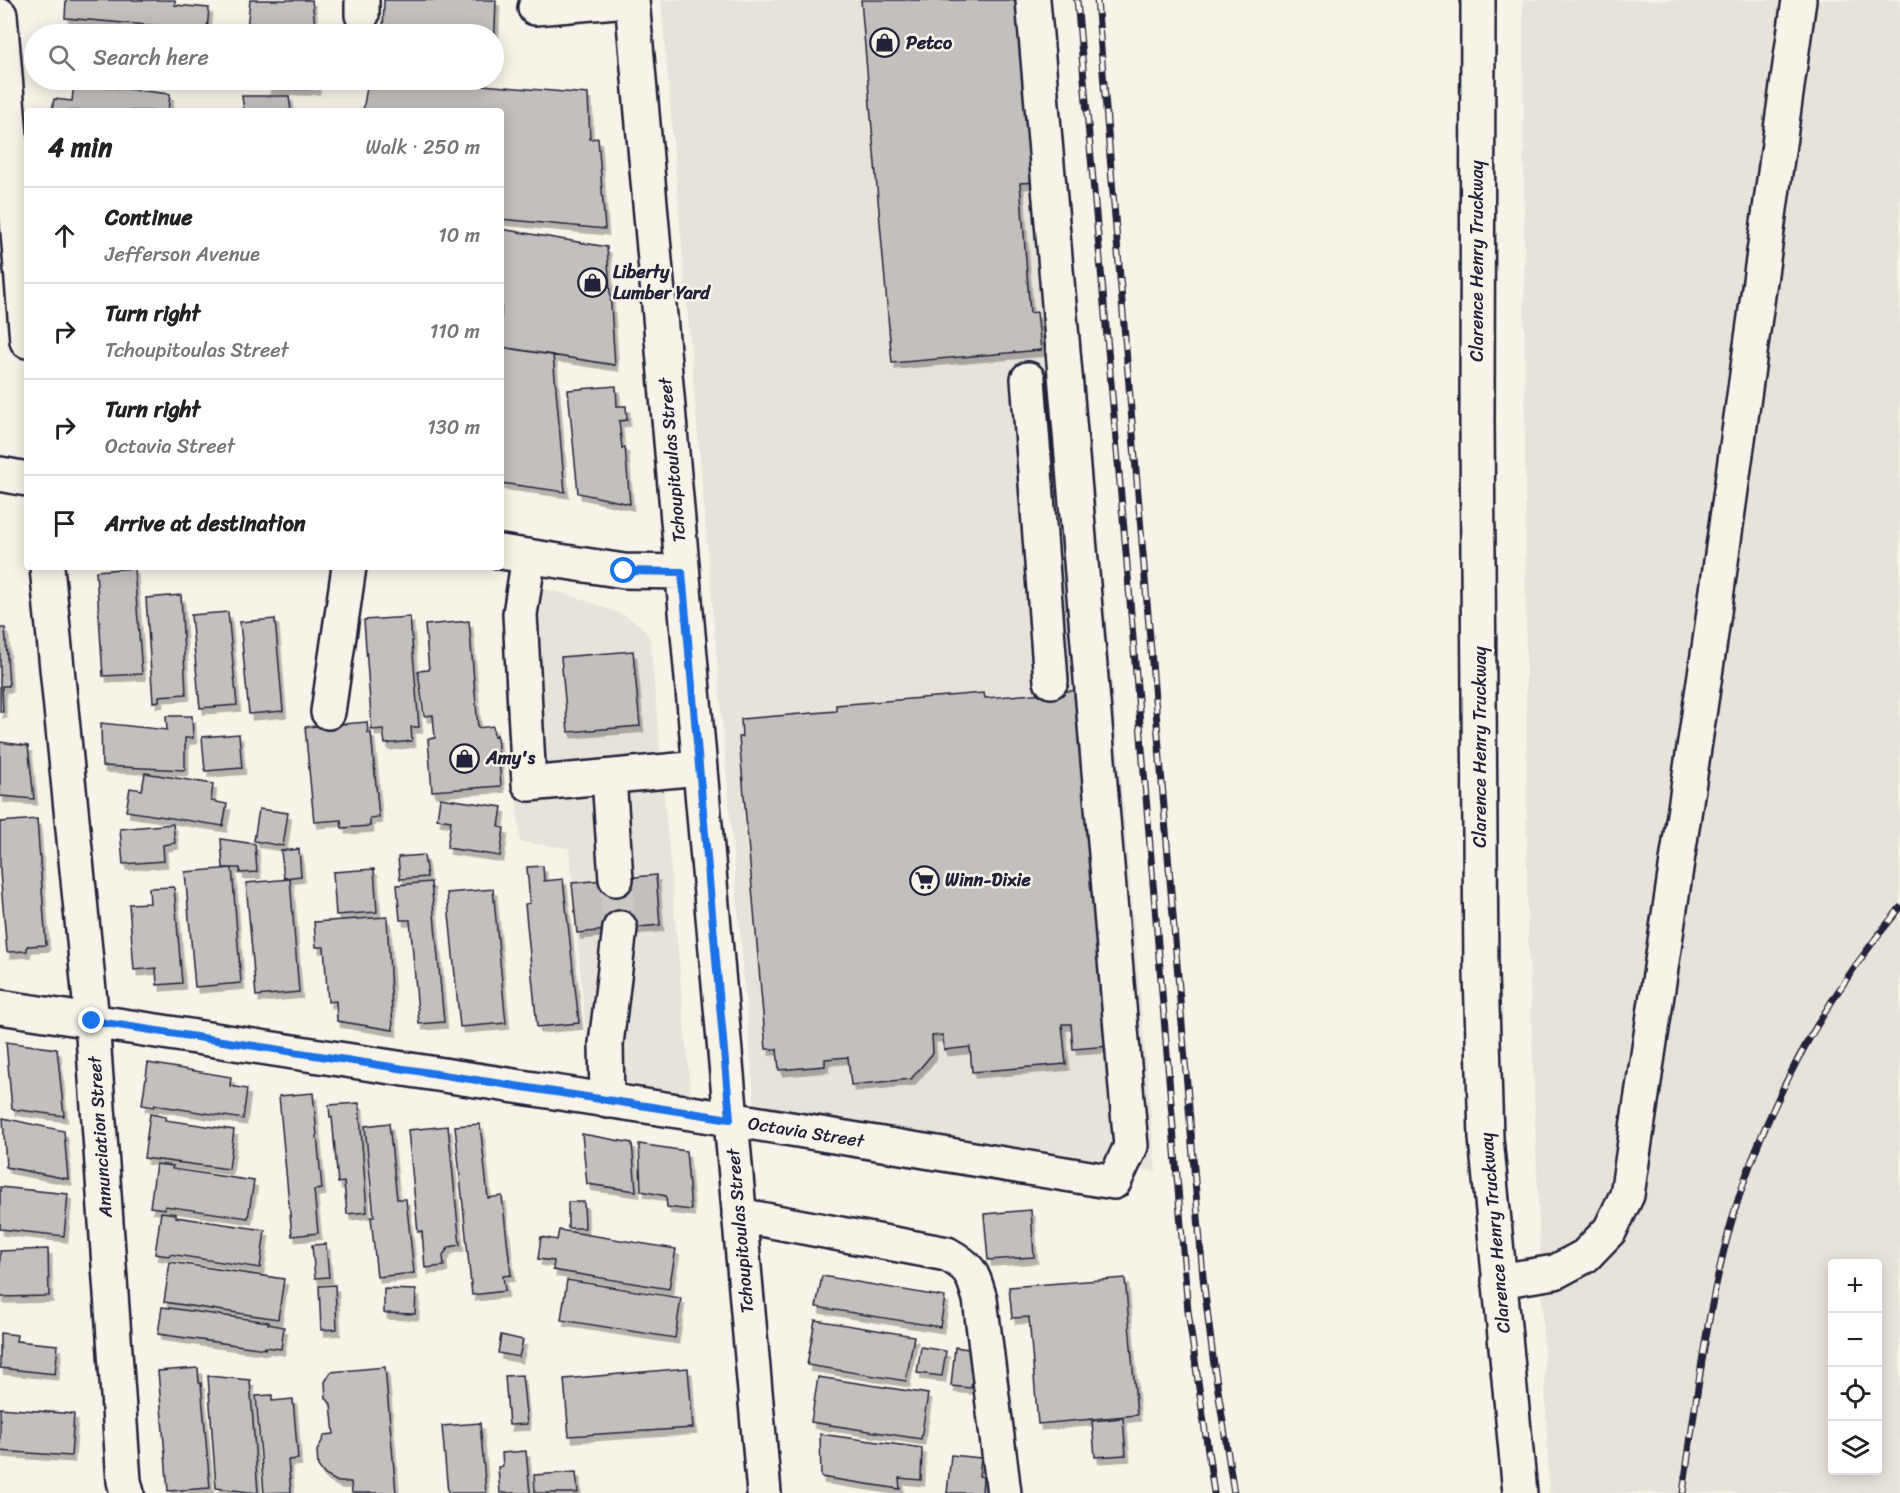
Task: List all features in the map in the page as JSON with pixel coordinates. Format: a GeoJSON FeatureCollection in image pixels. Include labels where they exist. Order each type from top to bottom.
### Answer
{"type":"FeatureCollection","features":[{"type":"Feature","properties":{"kind":"street"},"geometry":{"type":"LineString","coordinates":[[542,5],[630,0]]}},
{"type":"Feature","properties":{"kind":"street","name":"Tchoupitoulas Street"},"geometry":{"type":"LineString","coordinates":[[630,0],[764,1493]]}},
{"type":"Feature","properties":{"kind":"street","name":"Octavia Street"},"geometry":{"type":"LineString","coordinates":[[0,1007],[730,1119],[1113,1182],[1131,1146],[1033,0]]}},
{"type":"Feature","properties":{"kind":"street","name":"Clarence Henry Truckway"},"geometry":{"type":"LineString","coordinates":[[1478,0],[1477,421],[1481,973],[1486,1138],[1520,1493]]}},
{"type":"Feature","properties":{"kind":"street"},"geometry":{"type":"LineString","coordinates":[[1499,1281],[1554,1272],[1586,1256],[1610,1230],[1627,1195],[1709,648],[1799,0]]}},
{"type":"Feature","properties":{"kind":"street"},"geometry":{"type":"LineString","coordinates":[[0,15],[24,305]]}},
{"type":"Feature","properties":{"kind":"street"},"geometry":{"type":"LineString","coordinates":[[1028,379],[1051,681]]}},
{"type":"Feature","properties":{"kind":"street"},"geometry":{"type":"LineString","coordinates":[[0,474],[24,478]]}},
{"type":"Feature","properties":{"kind":"street"},"geometry":{"type":"LineString","coordinates":[[682,572],[624,571],[515,554],[529,784],[699,768]]}},
{"type":"Feature","properties":{"kind":"street","name":"Annunciation Street"},"geometry":{"type":"LineString","coordinates":[[47,570],[92,1021],[124,1481],[128,1493]]}},
{"type":"Feature","properties":{"kind":"street"},"geometry":{"type":"LineString","coordinates":[[328,712],[349,570]]}},
{"type":"Feature","properties":{"kind":"street"},"geometry":{"type":"LineString","coordinates":[[609,778],[616,879]]}},
{"type":"Feature","properties":{"kind":"street"},"geometry":{"type":"LineString","coordinates":[[607,1101],[606,1044],[620,928]]}},
{"type":"Feature","properties":{"kind":"street"},"geometry":{"type":"LineString","coordinates":[[738,1215],[947,1254],[965,1264],[973,1277],[980,1299],[1004,1493]]}},
{"type":"Feature","properties":{"kind":"shaded area"},"geometry":{"type":"Polygon","coordinates":[[[661,0],[1051,0],[1156,1172],[755,1110],[661,0]]]}},
{"type":"Feature","properties":{"kind":"shaded area"},"geometry":{"type":"Polygon","coordinates":[[[1523,0],[1900,0],[1900,1493],[1549,1493],[1527,904],[1523,0]]]}},
{"type":"Feature","properties":{"kind":"shaded area"},"geometry":{"type":"Polygon","coordinates":[[[512,582],[568,594],[626,616],[640,625],[650,638],[691,1097],[591,1086],[569,848],[520,842],[503,640],[512,582]]]}},
{"type":"Feature","properties":{"kind":"building"},"geometry":{"type":"Polygon","coordinates":[[[66,0],[175,0],[175,5],[209,8],[208,24],[136,24],[65,18],[66,0]]]}},
{"type":"Feature","properties":{"kind":"building"},"geometry":{"type":"Polygon","coordinates":[[[250,0],[312,0],[315,24],[248,24],[250,0]]]}},
{"type":"Feature","properties":{"kind":"building"},"geometry":{"type":"Polygon","coordinates":[[[384,0],[496,0],[495,24],[383,24],[384,0]]]}},
{"type":"Feature","properties":{"kind":"building"},"geometry":{"type":"Polygon","coordinates":[[[861,0],[1022,0],[1038,182],[1020,183],[1030,313],[1037,312],[1041,350],[892,363],[861,0]]]}},
{"type":"Feature","properties":{"kind":"building"},"geometry":{"type":"Polygon","coordinates":[[[504,87],[588,94],[590,139],[598,138],[605,229],[504,219],[504,108],[364,108],[366,90],[504,90],[504,87]]]}},
{"type":"Feature","properties":{"kind":"building"},"geometry":{"type":"Polygon","coordinates":[[[73,90],[135,90],[170,94],[168,108],[52,108],[54,99],[72,101],[73,90]]]}},
{"type":"Feature","properties":{"kind":"building"},"geometry":{"type":"Polygon","coordinates":[[[242,96],[289,96],[291,108],[244,108],[242,96]]]}},
{"type":"Feature","properties":{"kind":"building"},"geometry":{"type":"Polygon","coordinates":[[[504,230],[607,247],[615,365],[504,347],[504,230]]]}},
{"type":"Feature","properties":{"kind":"building"},"geometry":{"type":"Polygon","coordinates":[[[504,347],[553,355],[565,492],[504,483],[504,347]]]}},
{"type":"Feature","properties":{"kind":"building"},"geometry":{"type":"Polygon","coordinates":[[[616,386],[617,406],[626,406],[627,420],[619,421],[622,448],[625,447],[630,504],[578,493],[568,390],[616,386]]]}},
{"type":"Feature","properties":{"kind":"building"},"geometry":{"type":"Polygon","coordinates":[[[134,570],[142,674],[103,676],[96,571],[134,570]]]}},
{"type":"Feature","properties":{"kind":"building"},"geometry":{"type":"Polygon","coordinates":[[[181,595],[186,694],[159,696],[159,701],[153,702],[146,598],[181,595]]]}},
{"type":"Feature","properties":{"kind":"building"},"geometry":{"type":"Polygon","coordinates":[[[228,612],[237,705],[200,708],[191,615],[228,612]]]}},
{"type":"Feature","properties":{"kind":"building"},"geometry":{"type":"Polygon","coordinates":[[[410,617],[419,727],[411,727],[412,741],[385,744],[383,729],[372,730],[364,620],[410,617]]]}},
{"type":"Feature","properties":{"kind":"building"},"geometry":{"type":"Polygon","coordinates":[[[275,619],[283,711],[249,714],[240,622],[275,619]]]}},
{"type":"Feature","properties":{"kind":"building"},"geometry":{"type":"Polygon","coordinates":[[[469,621],[478,728],[493,726],[494,736],[497,735],[501,786],[432,791],[428,739],[435,738],[433,715],[424,716],[418,671],[429,670],[425,625],[469,621]]]}},
{"type":"Feature","properties":{"kind":"building"},"geometry":{"type":"Polygon","coordinates":[[[0,628],[5,628],[9,686],[2,686],[3,712],[0,712],[0,628]]]}},
{"type":"Feature","properties":{"kind":"building"},"geometry":{"type":"Polygon","coordinates":[[[633,651],[640,726],[568,732],[561,657],[633,651]]]}},
{"type":"Feature","properties":{"kind":"building","name":"Winn-Dixie"},"geometry":{"type":"Polygon","coordinates":[[[1080,690],[1111,1046],[1073,1049],[1071,1024],[1062,1024],[1066,1064],[972,1072],[970,1047],[944,1050],[943,1035],[932,1036],[933,1053],[911,1079],[851,1085],[848,1057],[825,1059],[825,1066],[779,1070],[777,1049],[766,1049],[739,737],[742,737],[741,719],[836,711],[836,705],[984,693],[985,698],[1080,690]]]}},
{"type":"Feature","properties":{"kind":"building"},"geometry":{"type":"Polygon","coordinates":[[[166,716],[192,716],[193,738],[185,738],[185,770],[102,766],[101,723],[167,730],[166,716]]]}},
{"type":"Feature","properties":{"kind":"building"},"geometry":{"type":"Polygon","coordinates":[[[367,722],[368,733],[371,733],[379,817],[370,818],[370,826],[342,828],[341,820],[314,822],[305,727],[367,722]]]}},
{"type":"Feature","properties":{"kind":"building"},"geometry":{"type":"Polygon","coordinates":[[[239,734],[242,768],[205,771],[202,737],[239,734]]]}},
{"type":"Feature","properties":{"kind":"building"},"geometry":{"type":"Polygon","coordinates":[[[0,742],[28,746],[34,799],[0,796],[0,742]]]}},
{"type":"Feature","properties":{"kind":"building"},"geometry":{"type":"Polygon","coordinates":[[[145,773],[213,784],[211,801],[227,804],[223,826],[126,811],[130,788],[142,790],[145,773]]]}},
{"type":"Feature","properties":{"kind":"building"},"geometry":{"type":"Polygon","coordinates":[[[440,798],[502,807],[499,827],[504,828],[500,856],[447,848],[451,821],[437,819],[440,798]]]}},
{"type":"Feature","properties":{"kind":"building"},"geometry":{"type":"Polygon","coordinates":[[[259,809],[288,813],[283,846],[254,841],[259,809]]]}},
{"type":"Feature","properties":{"kind":"building"},"geometry":{"type":"Polygon","coordinates":[[[37,819],[46,945],[27,946],[27,951],[7,952],[0,872],[0,822],[37,819]]]}},
{"type":"Feature","properties":{"kind":"building"},"geometry":{"type":"Polygon","coordinates":[[[173,824],[175,843],[163,845],[164,861],[123,864],[120,829],[173,824]]]}},
{"type":"Feature","properties":{"kind":"building"},"geometry":{"type":"Polygon","coordinates":[[[221,839],[255,844],[257,872],[240,873],[240,868],[223,868],[221,839]]]}},
{"type":"Feature","properties":{"kind":"building"},"geometry":{"type":"Polygon","coordinates":[[[299,849],[301,876],[284,878],[281,851],[299,849]]]}},
{"type":"Feature","properties":{"kind":"building"},"geometry":{"type":"Polygon","coordinates":[[[424,855],[427,877],[400,879],[398,857],[424,855]]]}},
{"type":"Feature","properties":{"kind":"building"},"geometry":{"type":"Polygon","coordinates":[[[543,866],[544,881],[563,879],[579,1023],[537,1027],[525,904],[530,903],[527,867],[543,866]]]}},
{"type":"Feature","properties":{"kind":"building"},"geometry":{"type":"Polygon","coordinates":[[[232,868],[241,983],[195,987],[185,872],[232,868]]]}},
{"type":"Feature","properties":{"kind":"building"},"geometry":{"type":"Polygon","coordinates":[[[374,869],[377,912],[336,915],[333,872],[374,869]]]}},
{"type":"Feature","properties":{"kind":"building"},"geometry":{"type":"Polygon","coordinates":[[[656,875],[660,925],[577,933],[572,883],[656,875]]]}},
{"type":"Feature","properties":{"kind":"building"},"geometry":{"type":"Polygon","coordinates":[[[290,879],[299,992],[256,996],[246,883],[290,879]]]}},
{"type":"Feature","properties":{"kind":"building"},"geometry":{"type":"Polygon","coordinates":[[[431,882],[444,1022],[419,1024],[410,920],[400,920],[397,885],[431,882]]]}},
{"type":"Feature","properties":{"kind":"building"},"geometry":{"type":"Polygon","coordinates":[[[174,887],[182,983],[157,985],[156,968],[134,970],[129,904],[150,903],[149,888],[174,887]]]}},
{"type":"Feature","properties":{"kind":"building"},"geometry":{"type":"Polygon","coordinates":[[[493,889],[506,1023],[460,1027],[447,893],[493,889]]]}},
{"type":"Feature","properties":{"kind":"building"},"geometry":{"type":"Polygon","coordinates":[[[387,917],[393,1030],[337,1021],[336,1001],[328,1002],[324,947],[316,947],[314,922],[387,917]]]}},
{"type":"Feature","properties":{"kind":"building"},"geometry":{"type":"Polygon","coordinates":[[[6,1042],[57,1049],[64,1116],[12,1109],[6,1042]]]}},
{"type":"Feature","properties":{"kind":"building"},"geometry":{"type":"Polygon","coordinates":[[[148,1063],[231,1077],[230,1086],[247,1089],[243,1119],[142,1105],[148,1063]]]}},
{"type":"Feature","properties":{"kind":"building"},"geometry":{"type":"Polygon","coordinates":[[[313,1093],[322,1189],[314,1190],[318,1233],[292,1236],[279,1096],[313,1093]]]}},
{"type":"Feature","properties":{"kind":"building"},"geometry":{"type":"Polygon","coordinates":[[[359,1103],[367,1212],[347,1214],[344,1182],[338,1183],[329,1105],[359,1103]]]}},
{"type":"Feature","properties":{"kind":"building"},"geometry":{"type":"Polygon","coordinates":[[[150,1114],[166,1117],[165,1120],[234,1130],[229,1169],[144,1158],[150,1114]]]}},
{"type":"Feature","properties":{"kind":"building"},"geometry":{"type":"Polygon","coordinates":[[[3,1118],[64,1131],[68,1179],[6,1167],[3,1118]]]}},
{"type":"Feature","properties":{"kind":"building"},"geometry":{"type":"Polygon","coordinates":[[[389,1123],[397,1199],[406,1199],[414,1273],[377,1277],[365,1126],[389,1123]]]}},
{"type":"Feature","properties":{"kind":"building"},"geometry":{"type":"Polygon","coordinates":[[[480,1124],[488,1198],[502,1196],[511,1275],[503,1276],[505,1291],[472,1295],[455,1126],[480,1124]]]}},
{"type":"Feature","properties":{"kind":"building"},"geometry":{"type":"Polygon","coordinates":[[[448,1126],[460,1245],[449,1247],[443,1255],[444,1266],[425,1268],[422,1231],[418,1232],[408,1130],[448,1126]]]}},
{"type":"Feature","properties":{"kind":"building"},"geometry":{"type":"Polygon","coordinates":[[[582,1134],[632,1143],[636,1191],[587,1184],[582,1134]]]}},
{"type":"Feature","properties":{"kind":"building"},"geometry":{"type":"Polygon","coordinates":[[[639,1144],[686,1151],[691,1210],[667,1207],[666,1196],[641,1191],[639,1144]]]}},
{"type":"Feature","properties":{"kind":"building"},"geometry":{"type":"Polygon","coordinates":[[[156,1164],[173,1166],[172,1169],[254,1181],[248,1218],[165,1206],[165,1209],[150,1207],[156,1164]]]}},
{"type":"Feature","properties":{"kind":"building"},"geometry":{"type":"Polygon","coordinates":[[[0,1187],[68,1194],[64,1236],[0,1229],[0,1187]]]}},
{"type":"Feature","properties":{"kind":"building"},"geometry":{"type":"Polygon","coordinates":[[[568,1202],[584,1202],[585,1228],[568,1228],[568,1202]]]}},
{"type":"Feature","properties":{"kind":"building"},"geometry":{"type":"Polygon","coordinates":[[[1031,1210],[1034,1257],[988,1260],[984,1214],[1031,1210]]]}},
{"type":"Feature","properties":{"kind":"building"},"geometry":{"type":"Polygon","coordinates":[[[161,1212],[176,1214],[176,1217],[265,1230],[260,1268],[170,1254],[169,1256],[155,1254],[161,1212]]]}},
{"type":"Feature","properties":{"kind":"building"},"geometry":{"type":"Polygon","coordinates":[[[559,1230],[676,1249],[669,1289],[553,1270],[554,1261],[538,1259],[541,1237],[557,1240],[559,1230]]]}},
{"type":"Feature","properties":{"kind":"building"},"geometry":{"type":"Polygon","coordinates":[[[326,1244],[329,1277],[315,1278],[312,1245],[326,1244]]]}},
{"type":"Feature","properties":{"kind":"building"},"geometry":{"type":"Polygon","coordinates":[[[48,1249],[49,1296],[0,1297],[0,1251],[48,1249]]]}},
{"type":"Feature","properties":{"kind":"building"},"geometry":{"type":"Polygon","coordinates":[[[170,1262],[284,1279],[278,1319],[164,1302],[170,1262]]]}},
{"type":"Feature","properties":{"kind":"building"},"geometry":{"type":"Polygon","coordinates":[[[822,1276],[945,1297],[940,1327],[816,1307],[822,1276]]]}},
{"type":"Feature","properties":{"kind":"building"},"geometry":{"type":"Polygon","coordinates":[[[1125,1278],[1137,1415],[1038,1424],[1029,1317],[1012,1318],[1009,1287],[1125,1278]]]}},
{"type":"Feature","properties":{"kind":"building"},"geometry":{"type":"Polygon","coordinates":[[[567,1280],[681,1298],[675,1338],[561,1320],[567,1280]]]}},
{"type":"Feature","properties":{"kind":"building"},"geometry":{"type":"Polygon","coordinates":[[[335,1285],[337,1329],[321,1330],[319,1286],[335,1285]]]}},
{"type":"Feature","properties":{"kind":"building"},"geometry":{"type":"Polygon","coordinates":[[[384,1289],[416,1290],[415,1314],[384,1313],[384,1289]]]}},
{"type":"Feature","properties":{"kind":"building"},"geometry":{"type":"Polygon","coordinates":[[[162,1307],[269,1322],[268,1324],[284,1327],[281,1349],[265,1347],[265,1349],[158,1334],[162,1307]]]}},
{"type":"Feature","properties":{"kind":"building"},"geometry":{"type":"Polygon","coordinates":[[[815,1320],[914,1336],[906,1381],[807,1365],[815,1320]]]}},
{"type":"Feature","properties":{"kind":"building"},"geometry":{"type":"Polygon","coordinates":[[[0,1333],[17,1335],[16,1341],[58,1345],[55,1374],[0,1368],[0,1333]]]}},
{"type":"Feature","properties":{"kind":"building"},"geometry":{"type":"Polygon","coordinates":[[[501,1335],[523,1340],[519,1357],[498,1353],[501,1335]]]}},
{"type":"Feature","properties":{"kind":"building"},"geometry":{"type":"Polygon","coordinates":[[[921,1347],[946,1351],[942,1376],[917,1373],[921,1347]]]}},
{"type":"Feature","properties":{"kind":"building"},"geometry":{"type":"Polygon","coordinates":[[[955,1347],[975,1350],[971,1388],[951,1386],[955,1347]]]}},
{"type":"Feature","properties":{"kind":"building"},"geometry":{"type":"Polygon","coordinates":[[[385,1367],[396,1493],[352,1493],[351,1482],[338,1482],[325,1475],[318,1466],[317,1451],[325,1435],[334,1434],[331,1404],[326,1398],[325,1382],[331,1372],[385,1367]]]}},
{"type":"Feature","properties":{"kind":"building"},"geometry":{"type":"Polygon","coordinates":[[[198,1368],[210,1488],[168,1491],[158,1371],[198,1368]]]}},
{"type":"Feature","properties":{"kind":"building"},"geometry":{"type":"Polygon","coordinates":[[[688,1368],[693,1428],[569,1436],[564,1379],[688,1368]]]}},
{"type":"Feature","properties":{"kind":"building"},"geometry":{"type":"Polygon","coordinates":[[[522,1375],[527,1424],[509,1425],[505,1376],[522,1375]]]}},
{"type":"Feature","properties":{"kind":"building"},"geometry":{"type":"Polygon","coordinates":[[[208,1376],[250,1380],[258,1493],[216,1488],[208,1376]]]}},
{"type":"Feature","properties":{"kind":"building"},"geometry":{"type":"Polygon","coordinates":[[[818,1377],[928,1394],[921,1439],[811,1422],[818,1377]]]}},
{"type":"Feature","properties":{"kind":"building"},"geometry":{"type":"Polygon","coordinates":[[[272,1395],[272,1401],[293,1399],[298,1459],[288,1460],[291,1492],[264,1493],[256,1396],[272,1395]]]}},
{"type":"Feature","properties":{"kind":"building"},"geometry":{"type":"Polygon","coordinates":[[[0,1408],[74,1414],[71,1456],[0,1451],[0,1408]]]}},
{"type":"Feature","properties":{"kind":"building"},"geometry":{"type":"Polygon","coordinates":[[[1123,1418],[1126,1455],[1095,1457],[1092,1421],[1123,1418]]]}},
{"type":"Feature","properties":{"kind":"building"},"geometry":{"type":"Polygon","coordinates":[[[480,1423],[486,1493],[448,1493],[442,1426],[480,1423]]]}},
{"type":"Feature","properties":{"kind":"building"},"geometry":{"type":"Polygon","coordinates":[[[820,1434],[922,1448],[921,1480],[899,1478],[900,1489],[821,1477],[820,1434]]]}},
{"type":"Feature","properties":{"kind":"building"},"geometry":{"type":"Polygon","coordinates":[[[526,1451],[530,1493],[500,1493],[498,1467],[503,1466],[502,1453],[526,1451]]]}},
{"type":"Feature","properties":{"kind":"building"},"geometry":{"type":"Polygon","coordinates":[[[951,1455],[981,1458],[979,1476],[983,1477],[982,1493],[947,1493],[951,1455]]]}},
{"type":"Feature","properties":{"kind":"building"},"geometry":{"type":"Polygon","coordinates":[[[576,1472],[578,1493],[535,1493],[534,1475],[576,1472]]]}},
{"type":"Feature","properties":{"kind":"tunnel"},"geometry":{"type":"LineString","coordinates":[[616,879],[620,928]]}},
{"type":"Feature","properties":{"kind":"railway"},"geometry":{"type":"LineString","coordinates":[[1077,0],[1126,552],[1188,1311],[1214,1493]]}},
{"type":"Feature","properties":{"kind":"railway"},"geometry":{"type":"LineString","coordinates":[[1097,0],[1203,1277],[1234,1493]]}},
{"type":"Feature","properties":{"kind":"railway"},"geometry":{"type":"LineString","coordinates":[[1683,1493],[1714,1293],[1746,1176],[1776,1104],[1811,1035],[1853,970],[1900,908]]}},
{"type":"Feature","properties":{"kind":"place","name":"Petco"},"geometry":{"type":"Point","coordinates":[885,43]}},
{"type":"Feature","properties":{"kind":"place","name":"Liberty Lumber Yard"},"geometry":{"type":"Point","coordinates":[592,282]}},
{"type":"Feature","properties":{"kind":"place","name":"Amy's"},"geometry":{"type":"Point","coordinates":[465,758]}},
{"type":"Feature","properties":{"kind":"place","name":"Winn-Dixie"},"geometry":{"type":"Point","coordinates":[924,880]}},
{"type":"Feature","properties":{"kind":"route"},"geometry":{"type":"LineString","coordinates":[[92,1021],[730,1119],[682,572],[624,571]]}}]}
